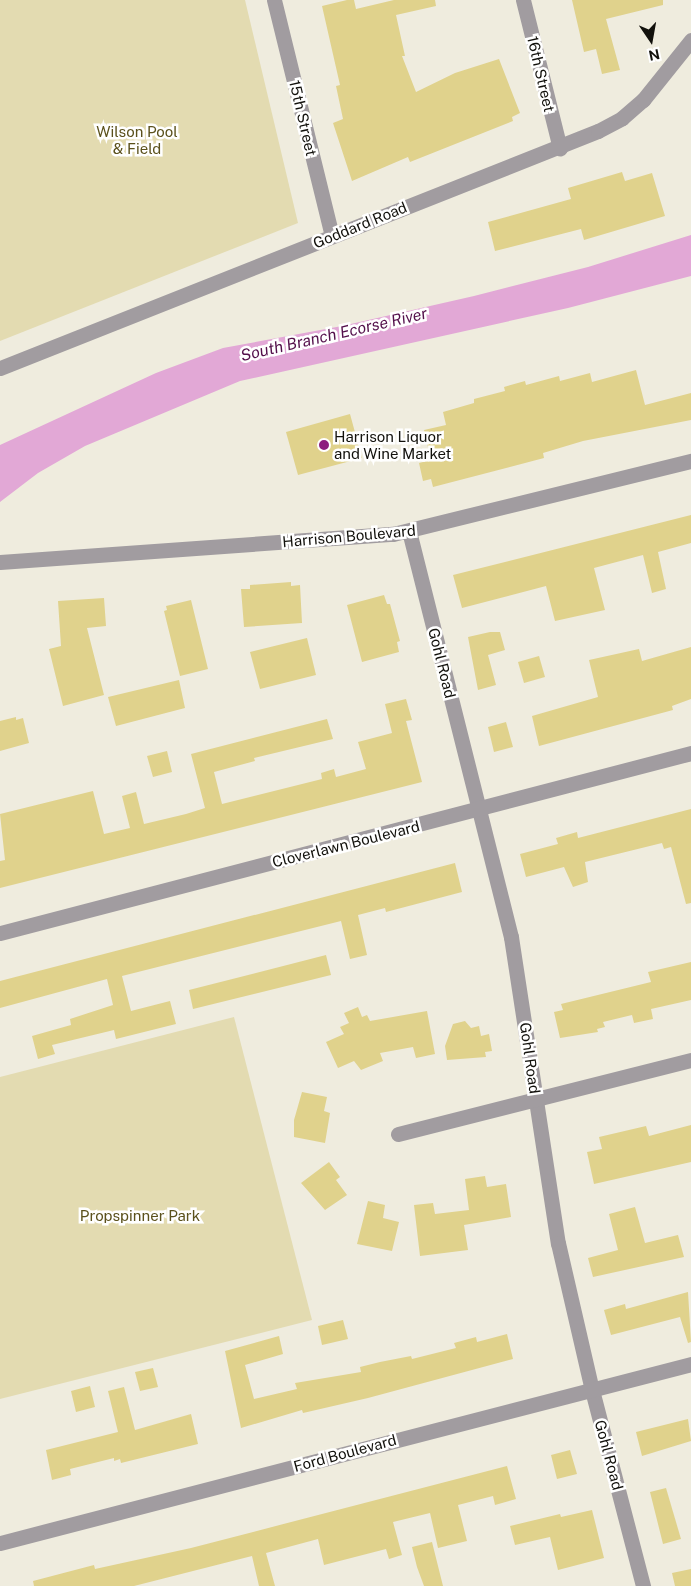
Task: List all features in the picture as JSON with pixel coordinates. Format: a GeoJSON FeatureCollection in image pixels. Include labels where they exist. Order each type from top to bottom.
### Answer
{"type":"FeatureCollection","features":[{"type":"Feature","properties":{"kind":"street","name":"15th Street"},"geometry":{"type":"LineString","coordinates":[[274,0],[332,236]]}},
{"type":"Feature","properties":{"kind":"street","name":"16th Street"},"geometry":{"type":"LineString","coordinates":[[523,0],[560,148]]}},
{"type":"Feature","properties":{"kind":"street","name":"Goddard Road"},"geometry":{"type":"LineString","coordinates":[[0,368],[560,148],[622,118],[643,100],[691,40]]}},
{"type":"Feature","properties":{"kind":"street","name":"Harrison Boulevard"},"geometry":{"type":"LineString","coordinates":[[0,562],[408,532],[691,461]]}},
{"type":"Feature","properties":{"kind":"street","name":"Gohl Road"},"geometry":{"type":"LineString","coordinates":[[408,532],[511,937],[558,1243],[592,1390],[643,1586]]}},
{"type":"Feature","properties":{"kind":"street","name":"Cloverlawn Boulevard"},"geometry":{"type":"LineString","coordinates":[[0,933],[691,753]]}},
{"type":"Feature","properties":{"kind":"street"},"geometry":{"type":"LineString","coordinates":[[398,1134],[691,1060]]}},
{"type":"Feature","properties":{"kind":"street","name":"Ford Boulevard"},"geometry":{"type":"LineString","coordinates":[[0,1542],[691,1364]]}},
{"type":"Feature","properties":{"kind":"green space","name":"Wilson Pool & Field"},"geometry":{"type":"Polygon","coordinates":[[[0,0],[245,0],[298,223],[0,341],[0,0]]]}},
{"type":"Feature","properties":{"kind":"green space","name":"Propspinner Park"},"geometry":{"type":"Polygon","coordinates":[[[234,1017],[312,1320],[0,1399],[0,1077],[234,1017]]]}},
{"type":"Feature","properties":{"kind":"water","name":"South Branch Ecorse River"},"geometry":{"type":"Polygon","coordinates":[[[691,235],[691,276],[568,308],[240,381],[85,446],[38,473],[0,502],[0,445],[156,373],[223,348],[342,326],[474,296],[588,267],[691,235]]]}},
{"type":"Feature","properties":{"kind":"building"},"geometry":{"type":"Polygon","coordinates":[[[354,0],[356,9],[394,0],[435,0],[436,6],[396,15],[405,56],[402,56],[416,92],[455,73],[499,59],[520,113],[512,117],[513,121],[410,162],[408,157],[352,181],[333,123],[343,119],[336,86],[340,85],[322,6],[354,0]]]}},
{"type":"Feature","properties":{"kind":"building"},"geometry":{"type":"Polygon","coordinates":[[[572,0],[663,0],[663,5],[606,19],[620,70],[602,74],[596,49],[584,52],[572,0]]]}},
{"type":"Feature","properties":{"kind":"building"},"geometry":{"type":"Polygon","coordinates":[[[622,172],[625,181],[652,173],[665,216],[584,240],[581,229],[495,251],[488,222],[571,199],[568,188],[622,172]]]}},
{"type":"Feature","properties":{"kind":"building"},"geometry":{"type":"Polygon","coordinates":[[[636,370],[645,405],[691,393],[691,420],[583,441],[543,453],[544,458],[433,487],[431,479],[423,481],[419,463],[431,460],[424,430],[446,425],[443,412],[474,403],[474,399],[505,391],[504,387],[525,381],[526,385],[559,376],[560,381],[590,373],[592,382],[636,370]]]}},
{"type":"Feature","properties":{"kind":"building","name":"Harrison Liquor and Wine Market"},"geometry":{"type":"Polygon","coordinates":[[[350,414],[362,458],[298,475],[286,432],[350,414]]]}},
{"type":"Feature","properties":{"kind":"building"},"geometry":{"type":"Polygon","coordinates":[[[691,515],[691,543],[658,552],[666,589],[652,593],[643,555],[594,568],[605,610],[555,621],[546,586],[462,608],[453,575],[691,515]]]}},
{"type":"Feature","properties":{"kind":"building"},"geometry":{"type":"Polygon","coordinates":[[[291,582],[291,586],[300,585],[302,623],[244,627],[241,589],[250,589],[250,585],[291,582]]]}},
{"type":"Feature","properties":{"kind":"building"},"geometry":{"type":"Polygon","coordinates":[[[384,595],[387,604],[390,604],[400,641],[397,642],[399,652],[362,662],[347,605],[384,595]]]}},
{"type":"Feature","properties":{"kind":"building"},"geometry":{"type":"Polygon","coordinates":[[[104,598],[106,626],[87,628],[104,695],[63,706],[49,649],[61,646],[58,601],[104,598]]]}},
{"type":"Feature","properties":{"kind":"building"},"geometry":{"type":"Polygon","coordinates":[[[191,600],[208,669],[180,676],[164,611],[167,610],[166,606],[191,600]]]}},
{"type":"Feature","properties":{"kind":"building"},"geometry":{"type":"Polygon","coordinates":[[[490,632],[500,632],[505,650],[488,655],[496,685],[478,690],[468,637],[490,632]]]}},
{"type":"Feature","properties":{"kind":"building"},"geometry":{"type":"Polygon","coordinates":[[[307,638],[316,675],[260,689],[250,652],[307,638]]]}},
{"type":"Feature","properties":{"kind":"building"},"geometry":{"type":"Polygon","coordinates":[[[691,647],[691,699],[672,706],[673,710],[539,746],[532,716],[598,697],[589,660],[639,649],[642,661],[691,647]]]}},
{"type":"Feature","properties":{"kind":"building"},"geometry":{"type":"Polygon","coordinates":[[[539,656],[545,677],[524,683],[518,662],[539,656]]]}},
{"type":"Feature","properties":{"kind":"building"},"geometry":{"type":"Polygon","coordinates":[[[179,680],[185,708],[116,726],[108,697],[179,680]]]}},
{"type":"Feature","properties":{"kind":"building"},"geometry":{"type":"Polygon","coordinates":[[[406,699],[412,720],[406,721],[422,782],[0,888],[0,861],[5,860],[0,814],[93,791],[104,834],[130,828],[122,796],[136,792],[144,824],[186,814],[205,808],[191,754],[327,719],[333,739],[254,758],[255,761],[214,772],[222,804],[322,779],[321,773],[334,769],[336,777],[366,769],[358,742],[392,733],[385,704],[406,699]]]}},
{"type":"Feature","properties":{"kind":"building"},"geometry":{"type":"Polygon","coordinates":[[[16,717],[16,720],[23,718],[29,743],[0,751],[0,721],[16,717]]]}},
{"type":"Feature","properties":{"kind":"building"},"geometry":{"type":"Polygon","coordinates":[[[506,722],[513,747],[494,752],[488,727],[506,722]]]}},
{"type":"Feature","properties":{"kind":"building"},"geometry":{"type":"Polygon","coordinates":[[[167,751],[172,772],[153,777],[147,756],[167,751]]]}},
{"type":"Feature","properties":{"kind":"building"},"geometry":{"type":"Polygon","coordinates":[[[691,809],[691,903],[686,904],[671,847],[664,849],[662,843],[585,862],[588,882],[573,887],[564,867],[526,877],[520,854],[558,844],[556,838],[577,832],[578,838],[691,809]]]}},
{"type":"Feature","properties":{"kind":"building"},"geometry":{"type":"Polygon","coordinates":[[[455,863],[462,892],[386,912],[385,908],[358,915],[367,955],[350,959],[341,921],[122,976],[131,1011],[170,1001],[176,1024],[116,1039],[114,1030],[52,1045],[55,1054],[38,1059],[32,1036],[71,1025],[70,1019],[113,1005],[107,979],[0,1008],[0,981],[455,863]]]}},
{"type":"Feature","properties":{"kind":"building"},"geometry":{"type":"Polygon","coordinates":[[[326,955],[331,975],[193,1009],[189,990],[326,955]]]}},
{"type":"Feature","properties":{"kind":"building"},"geometry":{"type":"Polygon","coordinates":[[[691,962],[691,1000],[651,1009],[653,1019],[634,1023],[632,1015],[603,1022],[605,1027],[597,1029],[598,1032],[560,1038],[554,1012],[563,1010],[561,1004],[651,982],[648,972],[691,962]]]}},
{"type":"Feature","properties":{"kind":"building"},"geometry":{"type":"Polygon","coordinates":[[[358,1007],[362,1017],[367,1015],[370,1021],[427,1011],[435,1054],[416,1058],[413,1047],[380,1053],[383,1061],[361,1070],[354,1061],[338,1068],[326,1042],[344,1034],[340,1027],[349,1023],[344,1013],[358,1007]]]}},
{"type":"Feature","properties":{"kind":"building"},"geometry":{"type":"Polygon","coordinates":[[[465,1021],[471,1028],[479,1026],[481,1036],[489,1034],[492,1051],[485,1052],[486,1057],[447,1060],[445,1046],[453,1024],[465,1021]]]}},
{"type":"Feature","properties":{"kind":"building"},"geometry":{"type":"Polygon","coordinates":[[[302,1092],[327,1097],[324,1111],[330,1113],[325,1143],[294,1137],[294,1120],[302,1092]]]}},
{"type":"Feature","properties":{"kind":"building"},"geometry":{"type":"Polygon","coordinates":[[[691,1125],[691,1162],[594,1184],[587,1152],[602,1149],[599,1137],[646,1126],[649,1136],[691,1125]]]}},
{"type":"Feature","properties":{"kind":"building"},"geometry":{"type":"Polygon","coordinates":[[[329,1162],[340,1177],[336,1180],[347,1195],[325,1210],[301,1183],[329,1162]]]}},
{"type":"Feature","properties":{"kind":"building"},"geometry":{"type":"Polygon","coordinates":[[[485,1176],[487,1187],[506,1184],[511,1217],[464,1225],[468,1250],[420,1256],[414,1205],[433,1203],[435,1214],[469,1210],[465,1179],[485,1176]]]}},
{"type":"Feature","properties":{"kind":"building"},"geometry":{"type":"Polygon","coordinates":[[[368,1201],[385,1205],[383,1218],[399,1222],[392,1251],[357,1244],[368,1201]]]}},
{"type":"Feature","properties":{"kind":"building"},"geometry":{"type":"Polygon","coordinates":[[[635,1207],[645,1243],[678,1235],[684,1257],[593,1277],[588,1258],[618,1250],[609,1214],[635,1207]]]}},
{"type":"Feature","properties":{"kind":"building"},"geometry":{"type":"Polygon","coordinates":[[[688,1292],[691,1342],[688,1343],[680,1317],[611,1335],[604,1310],[625,1304],[626,1309],[688,1292]]]}},
{"type":"Feature","properties":{"kind":"building"},"geometry":{"type":"Polygon","coordinates":[[[343,1320],[348,1339],[322,1345],[318,1326],[343,1320]]]}},
{"type":"Feature","properties":{"kind":"building"},"geometry":{"type":"Polygon","coordinates":[[[507,1334],[513,1359],[368,1398],[303,1413],[302,1410],[241,1428],[225,1351],[279,1336],[283,1354],[245,1365],[254,1399],[297,1389],[295,1383],[361,1372],[360,1367],[411,1356],[412,1359],[456,1348],[454,1343],[476,1337],[477,1342],[507,1334]]]}},
{"type":"Feature","properties":{"kind":"building"},"geometry":{"type":"Polygon","coordinates":[[[153,1368],[158,1387],[140,1391],[135,1372],[153,1368]]]}},
{"type":"Feature","properties":{"kind":"building"},"geometry":{"type":"Polygon","coordinates":[[[90,1386],[95,1407],[76,1412],[71,1391],[90,1386]]]}},
{"type":"Feature","properties":{"kind":"building"},"geometry":{"type":"Polygon","coordinates":[[[124,1387],[135,1430],[191,1414],[198,1444],[121,1463],[120,1459],[114,1461],[114,1458],[70,1469],[71,1475],[52,1480],[46,1450],[118,1432],[108,1391],[124,1387]]]}},
{"type":"Feature","properties":{"kind":"building"},"geometry":{"type":"Polygon","coordinates":[[[688,1419],[691,1441],[642,1456],[636,1432],[688,1419]]]}},
{"type":"Feature","properties":{"kind":"building"},"geometry":{"type":"Polygon","coordinates":[[[570,1450],[577,1474],[557,1479],[551,1455],[570,1450]]]}},
{"type":"Feature","properties":{"kind":"building"},"geometry":{"type":"Polygon","coordinates":[[[507,1466],[516,1499],[495,1505],[493,1496],[458,1505],[467,1541],[438,1548],[430,1513],[393,1522],[402,1555],[389,1559],[386,1549],[324,1565],[318,1539],[266,1553],[275,1586],[259,1586],[252,1556],[134,1586],[34,1586],[33,1581],[94,1565],[95,1569],[191,1548],[507,1466]]]}},
{"type":"Feature","properties":{"kind":"building"},"geometry":{"type":"Polygon","coordinates":[[[666,1488],[681,1539],[663,1544],[650,1492],[666,1488]]]}},
{"type":"Feature","properties":{"kind":"building"},"geometry":{"type":"Polygon","coordinates":[[[592,1510],[604,1558],[558,1570],[550,1537],[515,1545],[510,1526],[560,1514],[561,1517],[592,1510]]]}},
{"type":"Feature","properties":{"kind":"building"},"geometry":{"type":"Polygon","coordinates":[[[432,1542],[443,1586],[424,1586],[412,1547],[432,1542]]]}},
{"type":"Feature","properties":{"kind":"building"},"geometry":{"type":"Polygon","coordinates":[[[691,1569],[691,1586],[675,1586],[672,1573],[691,1569]]]}},
{"type":"Feature","properties":{"kind":"place","name":"Harrison Liquor and Wine Market"},"geometry":{"type":"Point","coordinates":[324,445]}}]}
